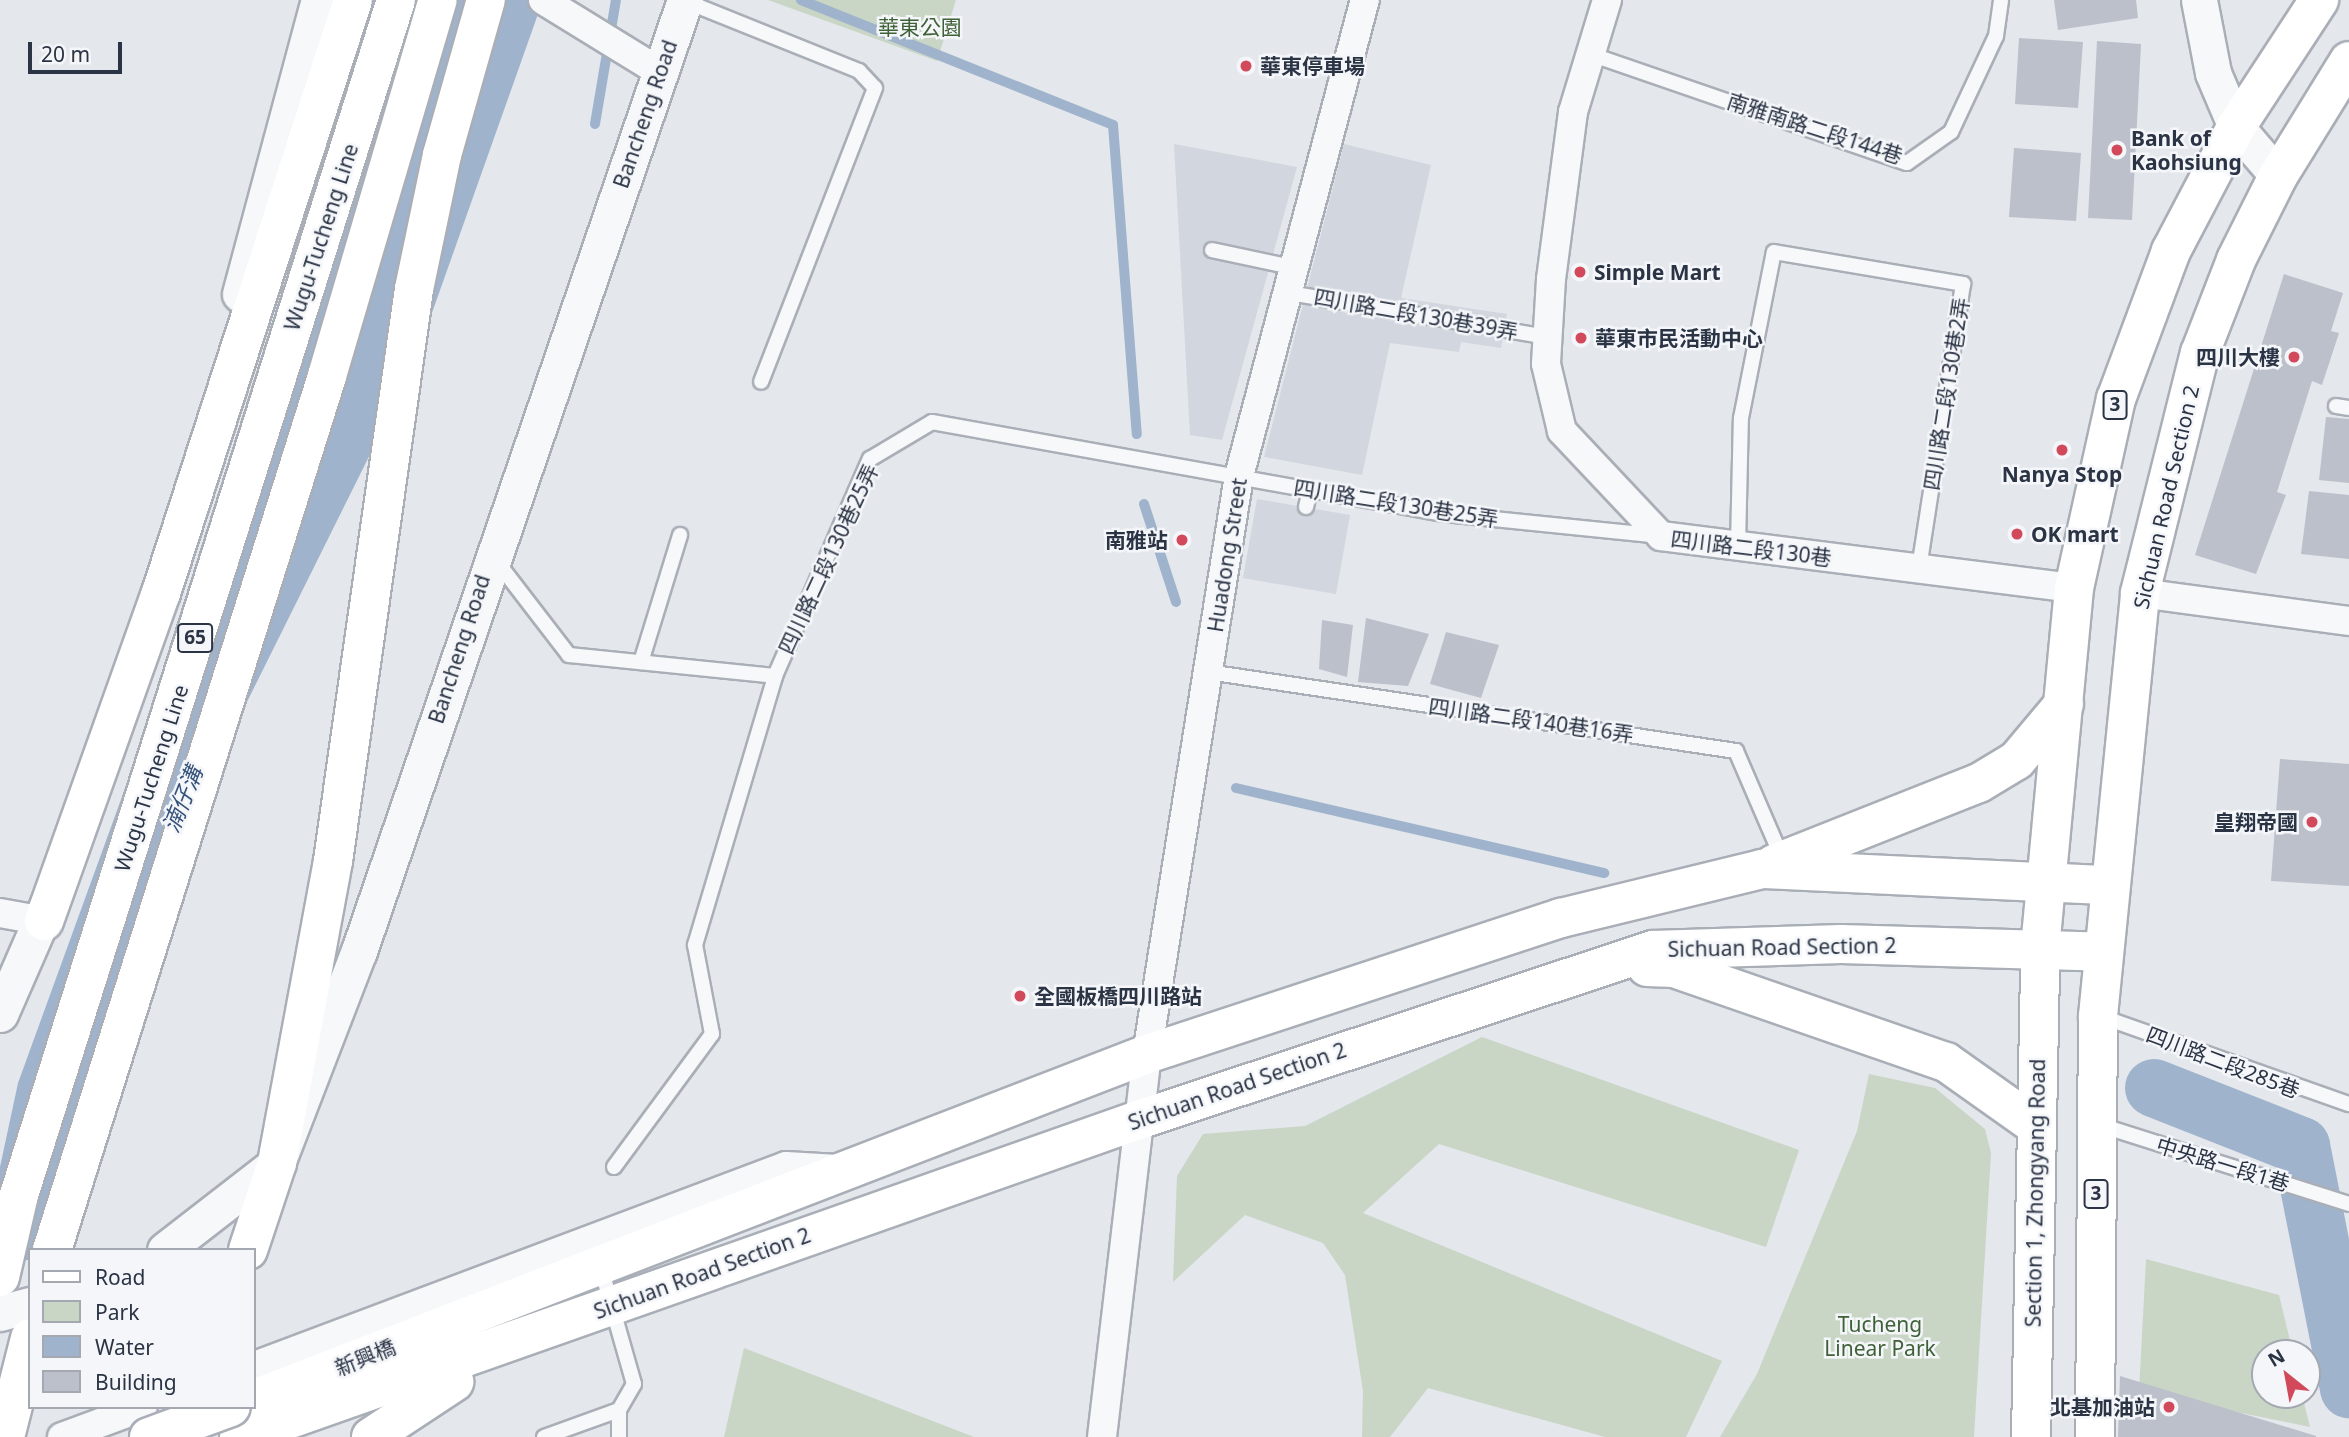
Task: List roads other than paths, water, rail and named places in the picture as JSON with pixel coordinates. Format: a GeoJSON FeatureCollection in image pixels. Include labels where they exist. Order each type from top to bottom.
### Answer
{"type":"FeatureCollection","features":[{"type":"Feature","properties":{"kind":"main road"},"geometry":{"type":"LineString","coordinates":[[44,921],[161,593],[353,0]]}},
{"type":"Feature","properties":{"kind":"main road","name":"Wugu-Tucheng Line"},"geometry":{"type":"LineString","coordinates":[[0,1277],[19,1195],[396,0]]}},
{"type":"Feature","properties":{"kind":"main road","name":"Wugu-Tucheng Line"},"geometry":{"type":"LineString","coordinates":[[53,1248],[327,376],[438,0]]}},
{"type":"Feature","properties":{"kind":"main road"},"geometry":{"type":"LineString","coordinates":[[249,1248],[277,1163],[333,861],[416,276],[486,0]]}},
{"type":"Feature","properties":{"kind":"main road","name":"3"},"geometry":{"type":"LineString","coordinates":[[2040,948],[2074,588],[2116,399],[2171,251],[2236,127],[2319,0]]}},
{"type":"Feature","properties":{"kind":"main road","name":"Sichuan Road Section 2"},"geometry":{"type":"LineString","coordinates":[[460,1363],[614,1303],[1138,1120],[1589,967],[1653,950],[1841,944],[2104,952],[2106,885],[2140,593],[2200,353],[2277,176],[2349,61]]}},
{"type":"Feature","properties":{"kind":"main road"},"geometry":{"type":"LineString","coordinates":[[1773,864],[1979,783],[2017,760],[2064,704]]}},
{"type":"Feature","properties":{"kind":"main road","name":"Sichuan Road Section 2"},"geometry":{"type":"LineString","coordinates":[[475,1312],[592,1245],[848,1170],[1147,1054],[1562,918],[1773,864],[2106,885]]}},
{"type":"Feature","properties":{"kind":"main road","name":"Section 1, Zhongyang Road"},"geometry":{"type":"LineString","coordinates":[[2031,1437],[2040,948]]}},
{"type":"Feature","properties":{"kind":"main road","name":"3"},"geometry":{"type":"LineString","coordinates":[[2095,1437],[2098,1016],[2104,952]]}},
{"type":"Feature","properties":{"kind":"main road"},"geometry":{"type":"LineString","coordinates":[[1589,967],[1674,968],[1811,1011],[1946,1062],[2035,1125]]}},
{"type":"Feature","properties":{"kind":"main road","name":"新興橋"},"geometry":{"type":"LineString","coordinates":[[256,1398],[475,1312]]}},
{"type":"Feature","properties":{"kind":"main road"},"geometry":{"type":"LineString","coordinates":[[371,1437],[537,1333]]}},
{"type":"Feature","properties":{"kind":"main road"},"geometry":{"type":"LineString","coordinates":[[5,1437],[28,1346]]}},
{"type":"Feature","properties":{"kind":"main road","name":"新興橋"},"geometry":{"type":"LineString","coordinates":[[239,1437],[460,1363]]}},
{"type":"Feature","properties":{"kind":"main road"},"geometry":{"type":"LineString","coordinates":[[183,1437],[193,1409]]}},
{"type":"Feature","properties":{"kind":"main road"},"geometry":{"type":"LineString","coordinates":[[149,1437],[226,1409]]}},
{"type":"Feature","properties":{"kind":"street"},"geometry":{"type":"LineString","coordinates":[[0,1014],[44,921],[124,684],[230,331],[319,0]]}},
{"type":"Feature","properties":{"kind":"street"},"geometry":{"type":"LineString","coordinates":[[543,0],[660,72]]}},
{"type":"Feature","properties":{"kind":"street","name":"Bancheng Road"},"geometry":{"type":"LineString","coordinates":[[277,1163],[359,951],[491,553],[685,0]]}},
{"type":"Feature","properties":{"kind":"street","name":"Huadong Street"},"geometry":{"type":"LineString","coordinates":[[1102,1437],[1147,1054],[1239,476],[1288,280],[1365,0]]}},
{"type":"Feature","properties":{"kind":"street"},"geometry":{"type":"LineString","coordinates":[[1590,54],[1607,0]]}},
{"type":"Feature","properties":{"kind":"street"},"geometry":{"type":"LineString","coordinates":[[2199,0],[2213,74],[2236,127],[2277,176]]}},
{"type":"Feature","properties":{"kind":"street","name":"四川路二段130巷"},"geometry":{"type":"LineString","coordinates":[[1590,54],[1573,112],[1548,337],[1546,364],[1562,431],[1661,536],[2074,588]]}},
{"type":"Feature","properties":{"kind":"street"},"geometry":{"type":"LineString","coordinates":[[2140,593],[2349,621]]}},
{"type":"Feature","properties":{"kind":"street"},"geometry":{"type":"LineString","coordinates":[[0,913],[44,921]]}},
{"type":"Feature","properties":{"kind":"street"},"geometry":{"type":"LineString","coordinates":[[168,1248],[277,1163]]}},
{"type":"Feature","properties":{"kind":"street"},"geometry":{"type":"LineString","coordinates":[[256,1365],[559,1254],[592,1245]]}},
{"type":"Feature","properties":{"kind":"street"},"geometry":{"type":"LineString","coordinates":[[0,1313],[28,1306]]}},
{"type":"Feature","properties":{"kind":"street"},"geometry":{"type":"LineString","coordinates":[[292,1437],[398,1383]]}},
{"type":"Feature","properties":{"kind":"street"},"geometry":{"type":"LineString","coordinates":[[62,1437],[138,1409]]}},
{"type":"Feature","properties":{"kind":"lane"},"geometry":{"type":"LineString","coordinates":[[685,0],[859,71],[875,88],[761,382]]}},
{"type":"Feature","properties":{"kind":"lane","name":"南雅南路二段144巷"},"geometry":{"type":"LineString","coordinates":[[1590,54],[1907,163],[1951,132],[1996,36],[2001,0]]}},
{"type":"Feature","properties":{"kind":"lane","name":"四川路二段130巷39弄"},"geometry":{"type":"LineString","coordinates":[[1212,250],[1288,280],[1548,337]]}},
{"type":"Feature","properties":{"kind":"lane","name":"四川路二段130巷2弄"},"geometry":{"type":"LineString","coordinates":[[1738,546],[1741,418],[1774,252],[1963,284],[1919,569]]}},
{"type":"Feature","properties":{"kind":"lane","name":"四川路二段130巷25弄"},"geometry":{"type":"LineString","coordinates":[[614,1167],[712,1034],[695,944],[775,676],[870,459],[932,422],[1444,514],[1661,536]]}},
{"type":"Feature","properties":{"kind":"lane"},"geometry":{"type":"LineString","coordinates":[[1306,507],[1310,489]]}},
{"type":"Feature","properties":{"kind":"lane"},"geometry":{"type":"LineString","coordinates":[[641,662],[680,535]]}},
{"type":"Feature","properties":{"kind":"lane"},"geometry":{"type":"LineString","coordinates":[[491,553],[569,655],[775,676]]}},
{"type":"Feature","properties":{"kind":"lane","name":"四川路二段140巷16弄"},"geometry":{"type":"LineString","coordinates":[[1208,672],[1737,751],[1773,864]]}},
{"type":"Feature","properties":{"kind":"lane","name":"四川路二段285巷"},"geometry":{"type":"LineString","coordinates":[[2098,1016],[2349,1104]]}},
{"type":"Feature","properties":{"kind":"lane","name":"中央路一段1巷"},"geometry":{"type":"LineString","coordinates":[[2096,1124],[2349,1204]]}},
{"type":"Feature","properties":{"kind":"lane"},"geometry":{"type":"LineString","coordinates":[[592,1245],[614,1303],[634,1384],[619,1410],[619,1437]]}},
{"type":"Feature","properties":{"kind":"lane"},"geometry":{"type":"LineString","coordinates":[[544,1437],[619,1410]]}},
{"type":"Feature","properties":{"kind":"water","name":"湳仔溝"},"geometry":{"type":"Polygon","coordinates":[[[425,0],[543,0],[411,372],[229,738],[54,1248],[28,1248],[28,1260],[20,1260],[0,1246],[0,1167],[18,1083],[277,370],[333,176],[425,0]]]}},
{"type":"Feature","properties":{"kind":"waterway"},"geometry":{"type":"LineString","coordinates":[[595,124],[616,0]]}},
{"type":"Feature","properties":{"kind":"waterway"},"geometry":{"type":"LineString","coordinates":[[801,0],[1113,125],[1137,434]]}},
{"type":"Feature","properties":{"kind":"waterway"},"geometry":{"type":"LineString","coordinates":[[1144,504],[1176,602]]}},
{"type":"Feature","properties":{"kind":"waterway"},"geometry":{"type":"LineString","coordinates":[[1236,788],[1604,873]]}},
{"type":"Feature","properties":{"kind":"waterway"},"geometry":{"type":"LineString","coordinates":[[2154,1088],[2301,1146],[2349,1389]]}},
{"type":"Feature","properties":{"kind":"place","name":"華東停車場"},"geometry":{"type":"Point","coordinates":[1246,66]}},
{"type":"Feature","properties":{"kind":"place","name":"Bank of Kaohsiung"},"geometry":{"type":"Point","coordinates":[2117,150]}},
{"type":"Feature","properties":{"kind":"place","name":"Simple Mart"},"geometry":{"type":"Point","coordinates":[1580,272]}},
{"type":"Feature","properties":{"kind":"place","name":"華東市民活動中心"},"geometry":{"type":"Point","coordinates":[1581,338]}},
{"type":"Feature","properties":{"kind":"place","name":"四川大樓"},"geometry":{"type":"Point","coordinates":[2294,357]}},
{"type":"Feature","properties":{"kind":"place","name":"Nanya Stop"},"geometry":{"type":"Point","coordinates":[2062,450]}},
{"type":"Feature","properties":{"kind":"place","name":"OK mart"},"geometry":{"type":"Point","coordinates":[2017,534]}},
{"type":"Feature","properties":{"kind":"place","name":"南雅站"},"geometry":{"type":"Point","coordinates":[1182,540]}},
{"type":"Feature","properties":{"kind":"place","name":"皇翔帝國"},"geometry":{"type":"Point","coordinates":[2312,822]}},
{"type":"Feature","properties":{"kind":"place","name":"全國板橋四川路站"},"geometry":{"type":"Point","coordinates":[1020,996]}},
{"type":"Feature","properties":{"kind":"place","name":"北基加油站"},"geometry":{"type":"Point","coordinates":[2169,1407]}},
{"type":"Feature","properties":{"kind":"park label","name":"華東公園"},"geometry":{"type":"Point","coordinates":[920,27]}},
{"type":"Feature","properties":{"kind":"park label","name":"Tucheng Linear Park"},"geometry":{"type":"Point","coordinates":[1880,1336]}}]}
